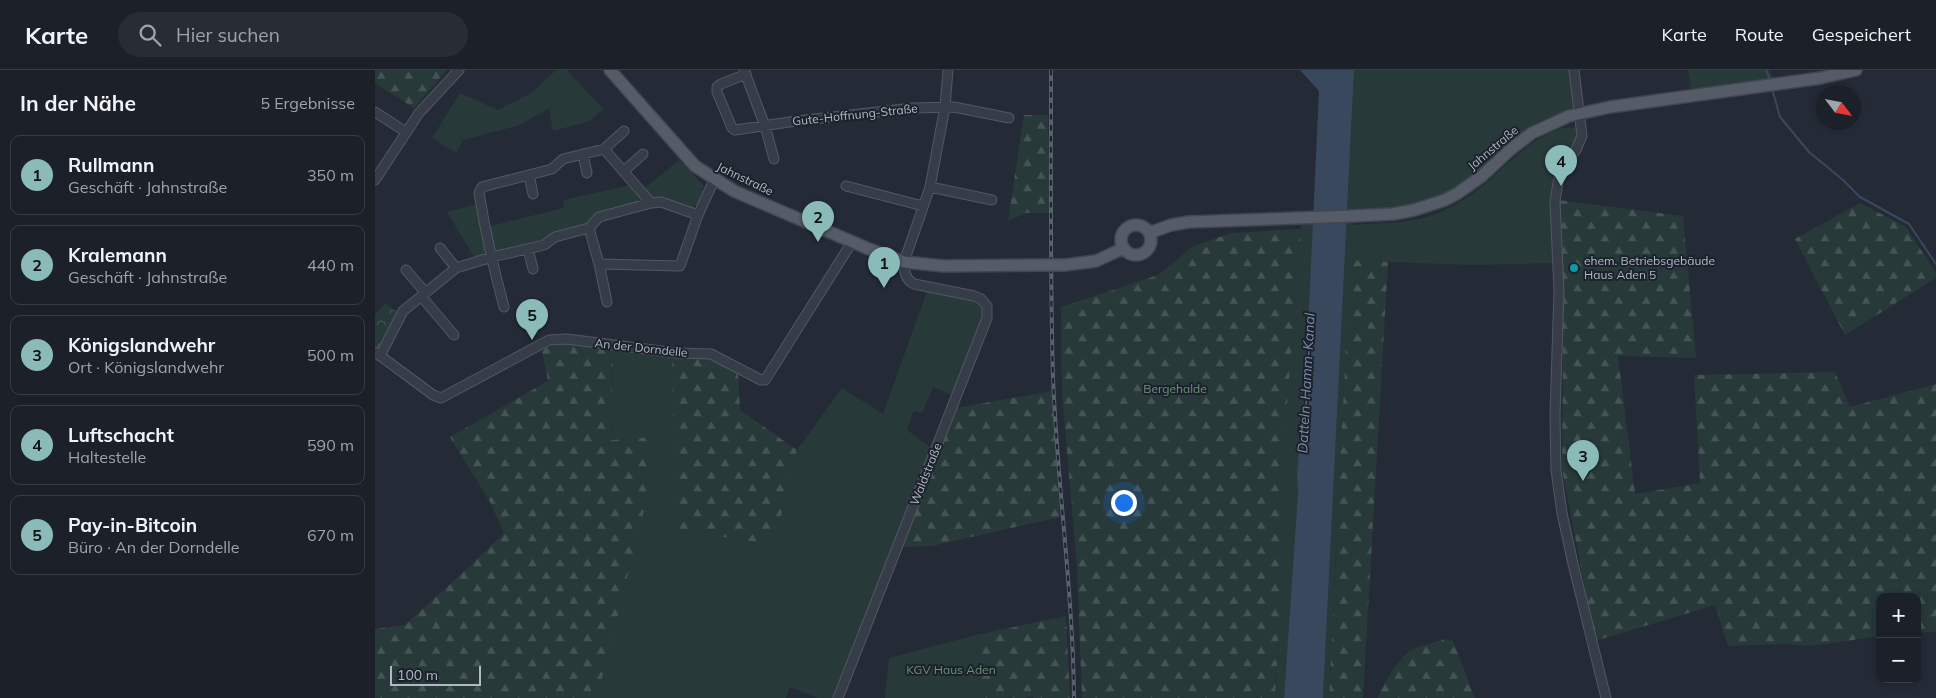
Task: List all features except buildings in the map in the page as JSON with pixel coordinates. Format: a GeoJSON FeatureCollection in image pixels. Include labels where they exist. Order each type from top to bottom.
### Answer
{"type":"FeatureCollection","features":[{"type":"Feature","properties":{"kind":"main road","name":"Jahnstraße"},"geometry":{"type":"LineString","coordinates":[[610,70],[686,157],[713,180],[852,242],[903,262],[944,266],[1065,265],[1096,262],[1123,248]]}},
{"type":"Feature","properties":{"kind":"main road","name":"Jahnstraße"},"geometry":{"type":"LineString","coordinates":[[1149,233],[1171,225],[1188,222],[1393,214],[1414,210],[1445,200],[1470,185],[1532,133],[1580,112],[1821,78],[1857,70]]}},
{"type":"Feature","properties":{"kind":"main road"},"geometry":{"type":"LineString","coordinates":[[1134,225],[1143,227],[1149,233],[1149,247],[1142,253],[1130,254],[1123,248],[1122,236],[1130,227],[1134,225]]}},
{"type":"Feature","properties":{"kind":"street"},"geometry":{"type":"LineString","coordinates":[[375,180],[405,132],[430,100],[459,70]]}},
{"type":"Feature","properties":{"kind":"street"},"geometry":{"type":"LineString","coordinates":[[903,262],[930,187],[945,107],[948,70]]}},
{"type":"Feature","properties":{"kind":"street"},"geometry":{"type":"LineString","coordinates":[[1574,70],[1583,136],[1576,150],[1565,163],[1559,176],[1555,202],[1559,290],[1555,415],[1556,470],[1562,513],[1605,698]]}},
{"type":"Feature","properties":{"kind":"street"},"geometry":{"type":"LineString","coordinates":[[745,72],[765,126],[774,159]]}},
{"type":"Feature","properties":{"kind":"street","name":"Gute-Hoffnung-Straße"},"geometry":{"type":"LineString","coordinates":[[745,72],[717,87],[717,92],[732,128],[735,130],[883,110],[945,107],[954,107],[1009,118]]}},
{"type":"Feature","properties":{"kind":"street"},"geometry":{"type":"LineString","coordinates":[[375,112],[405,132]]}},
{"type":"Feature","properties":{"kind":"street"},"geometry":{"type":"LineString","coordinates":[[504,307],[479,189],[552,169],[563,159],[604,149],[623,131]]}},
{"type":"Feature","properties":{"kind":"street"},"geometry":{"type":"LineString","coordinates":[[604,149],[651,203]]}},
{"type":"Feature","properties":{"kind":"street"},"geometry":{"type":"LineString","coordinates":[[583,154],[587,173]]}},
{"type":"Feature","properties":{"kind":"street"},"geometry":{"type":"LineString","coordinates":[[624,171],[643,154]]}},
{"type":"Feature","properties":{"kind":"street"},"geometry":{"type":"LineString","coordinates":[[529,175],[533,194]]}},
{"type":"Feature","properties":{"kind":"street"},"geometry":{"type":"LineString","coordinates":[[599,264],[680,266],[713,180]]}},
{"type":"Feature","properties":{"kind":"street"},"geometry":{"type":"LineString","coordinates":[[846,186],[923,206]]}},
{"type":"Feature","properties":{"kind":"street"},"geometry":{"type":"LineString","coordinates":[[930,187],[992,200]]}},
{"type":"Feature","properties":{"kind":"street"},"geometry":{"type":"LineString","coordinates":[[377,354],[407,307],[456,268],[492,257],[544,245],[555,236],[589,228],[599,217],[651,203],[661,202],[698,215]]}},
{"type":"Feature","properties":{"kind":"street"},"geometry":{"type":"LineString","coordinates":[[589,228],[607,302]]}},
{"type":"Feature","properties":{"kind":"street","name":"An der Dorndelle"},"geometry":{"type":"LineString","coordinates":[[377,354],[433,395],[441,398],[549,340],[567,339],[677,353],[711,354],[761,380],[765,380],[852,242]]}},
{"type":"Feature","properties":{"kind":"street"},"geometry":{"type":"LineString","coordinates":[[440,248],[456,268]]}},
{"type":"Feature","properties":{"kind":"street"},"geometry":{"type":"LineString","coordinates":[[528,249],[533,269]]}},
{"type":"Feature","properties":{"kind":"street","name":"Waldstraße"},"geometry":{"type":"LineString","coordinates":[[838,698],[987,318],[987,306],[981,299],[911,282],[904,273],[903,262]]}},
{"type":"Feature","properties":{"kind":"street"},"geometry":{"type":"LineString","coordinates":[[406,270],[454,335]]}},
{"type":"Feature","properties":{"kind":"green space"},"geometry":{"type":"Polygon","coordinates":[[[375,70],[447,70],[414,108],[375,83],[375,70]]]}},
{"type":"Feature","properties":{"kind":"green space"},"geometry":{"type":"Polygon","coordinates":[[[556,70],[567,70],[603,109],[590,121],[553,131],[549,109],[517,126],[463,140],[456,153],[432,138],[460,93],[498,110],[533,92],[556,70]]]}},
{"type":"Feature","properties":{"kind":"green space"},"geometry":{"type":"Polygon","coordinates":[[[1354,70],[1571,70],[1577,109],[1545,119],[1529,127],[1473,177],[1450,191],[1423,202],[1396,208],[1352,211],[1352,225],[1406,221],[1440,212],[1457,204],[1479,189],[1525,148],[1552,131],[1578,128],[1579,136],[1572,151],[1561,159],[1552,178],[1552,263],[1475,265],[1350,261],[1329,698],[1323,698],[1354,70]]]}},
{"type":"Feature","properties":{"kind":"green space"},"geometry":{"type":"Polygon","coordinates":[[[1688,70],[1769,70],[1773,79],[1691,90],[1688,70]]]}},
{"type":"Feature","properties":{"kind":"green space"},"geometry":{"type":"Polygon","coordinates":[[[1024,115],[1048,115],[1049,213],[1026,213],[1008,221],[1024,115]]]}},
{"type":"Feature","properties":{"kind":"green space"},"geometry":{"type":"Polygon","coordinates":[[[679,160],[704,186],[698,203],[692,208],[654,199],[644,189],[679,160]]]}},
{"type":"Feature","properties":{"kind":"green space"},"geometry":{"type":"Polygon","coordinates":[[[631,185],[643,197],[639,203],[597,215],[586,225],[544,240],[496,253],[490,226],[564,208],[563,200],[631,185]]]}},
{"type":"Feature","properties":{"kind":"green space"},"geometry":{"type":"Polygon","coordinates":[[[1558,200],[1683,216],[1696,358],[1618,356],[1635,494],[1700,483],[1694,375],[1835,372],[1850,407],[1936,384],[1936,632],[1921,633],[1921,593],[1876,593],[1876,637],[1810,646],[1786,644],[1728,646],[1715,605],[1595,641],[1562,469],[1563,355],[1558,200]]]}},
{"type":"Feature","properties":{"kind":"green space"},"geometry":{"type":"Polygon","coordinates":[[[1860,203],[1906,227],[1936,273],[1936,278],[1845,335],[1795,239],[1860,203]]]}},
{"type":"Feature","properties":{"kind":"green space"},"geometry":{"type":"Polygon","coordinates":[[[478,204],[488,253],[474,257],[447,212],[478,204]]]}},
{"type":"Feature","properties":{"kind":"green space"},"geometry":{"type":"Polygon","coordinates":[[[1314,212],[1306,372],[1297,474],[1298,492],[1284,698],[1275,698],[1282,584],[1282,469],[1302,214],[1314,212]]]}},
{"type":"Feature","properties":{"kind":"green space","name":"Bergehalde"},"geometry":{"type":"Polygon","coordinates":[[[1301,229],[1282,469],[1282,584],[1275,698],[1082,698],[1077,566],[1062,394],[1061,307],[1158,275],[1192,247],[1231,233],[1301,229]]]}},
{"type":"Feature","properties":{"kind":"green space"},"geometry":{"type":"Polygon","coordinates":[[[1350,260],[1388,262],[1363,698],[1329,698],[1350,260]]]}},
{"type":"Feature","properties":{"kind":"green space"},"geometry":{"type":"Polygon","coordinates":[[[927,291],[976,300],[982,306],[984,315],[954,396],[933,387],[922,413],[914,411],[907,430],[933,449],[834,698],[817,698],[790,687],[786,698],[597,698],[654,438],[611,440],[613,348],[672,355],[774,545],[797,450],[842,388],[883,414],[927,291]]]}},
{"type":"Feature","properties":{"kind":"green space"},"geometry":{"type":"Polygon","coordinates":[[[385,303],[398,313],[379,348],[375,345],[375,315],[385,303]]]}},
{"type":"Feature","properties":{"kind":"green space"},"geometry":{"type":"Polygon","coordinates":[[[549,340],[613,348],[611,440],[654,437],[646,503],[597,698],[375,698],[375,629],[405,625],[504,533],[490,502],[450,437],[548,381],[541,345],[549,340]]]}},
{"type":"Feature","properties":{"kind":"green space"},"geometry":{"type":"Polygon","coordinates":[[[672,355],[712,357],[738,371],[740,410],[797,450],[774,545],[675,529],[672,355]]]}},
{"type":"Feature","properties":{"kind":"green space"},"geometry":{"type":"Polygon","coordinates":[[[1052,391],[1060,517],[932,546],[901,547],[956,408],[1052,391]]]}},
{"type":"Feature","properties":{"kind":"green space"},"geometry":{"type":"Polygon","coordinates":[[[1066,616],[1070,698],[1033,698],[1033,696],[1023,698],[982,698],[976,635],[1066,616]]]}},
{"type":"Feature","properties":{"kind":"green space","name":"KGV Haus Aden"},"geometry":{"type":"Polygon","coordinates":[[[976,635],[982,698],[885,698],[889,658],[976,635]]]}},
{"type":"Feature","properties":{"kind":"green space"},"geometry":{"type":"Polygon","coordinates":[[[1445,639],[1453,641],[1475,698],[1378,698],[1392,672],[1406,654],[1415,648],[1445,639]]]}},
{"type":"Feature","properties":{"kind":"water","name":"Datteln-Hamm-Kanal"},"geometry":{"type":"Polygon","coordinates":[[[1300,70],[1354,70],[1323,698],[1284,698],[1298,492],[1297,474],[1306,372],[1319,91],[1300,70]]]}},
{"type":"Feature","properties":{"kind":"waterway"},"geometry":{"type":"LineString","coordinates":[[1766,70],[1769,77]]}},
{"type":"Feature","properties":{"kind":"waterway"},"geometry":{"type":"LineString","coordinates":[[1773,92],[1780,117],[1809,152],[1860,197],[1909,224],[1936,264]]}},
{"type":"Feature","properties":{"kind":"railway"},"geometry":{"type":"LineString","coordinates":[[1051,70],[1053,377],[1071,618],[1074,698]]}},
{"type":"Feature","properties":{"kind":"place","name":"Luftschacht"},"geometry":{"type":"Point","coordinates":[1561,186]}},
{"type":"Feature","properties":{"kind":"place","name":"Kralemann"},"geometry":{"type":"Point","coordinates":[818,242]}},
{"type":"Feature","properties":{"kind":"place","name":"ehem. Betriebsgebäude Haus Aden 5"},"geometry":{"type":"Point","coordinates":[1574,268]}},
{"type":"Feature","properties":{"kind":"place","name":"Rullmann"},"geometry":{"type":"Point","coordinates":[884,288]}},
{"type":"Feature","properties":{"kind":"place","name":"Pay-in-Bitcoin"},"geometry":{"type":"Point","coordinates":[532,340]}},
{"type":"Feature","properties":{"kind":"place","name":"Königslandwehr"},"geometry":{"type":"Point","coordinates":[1583,481]}}]}
